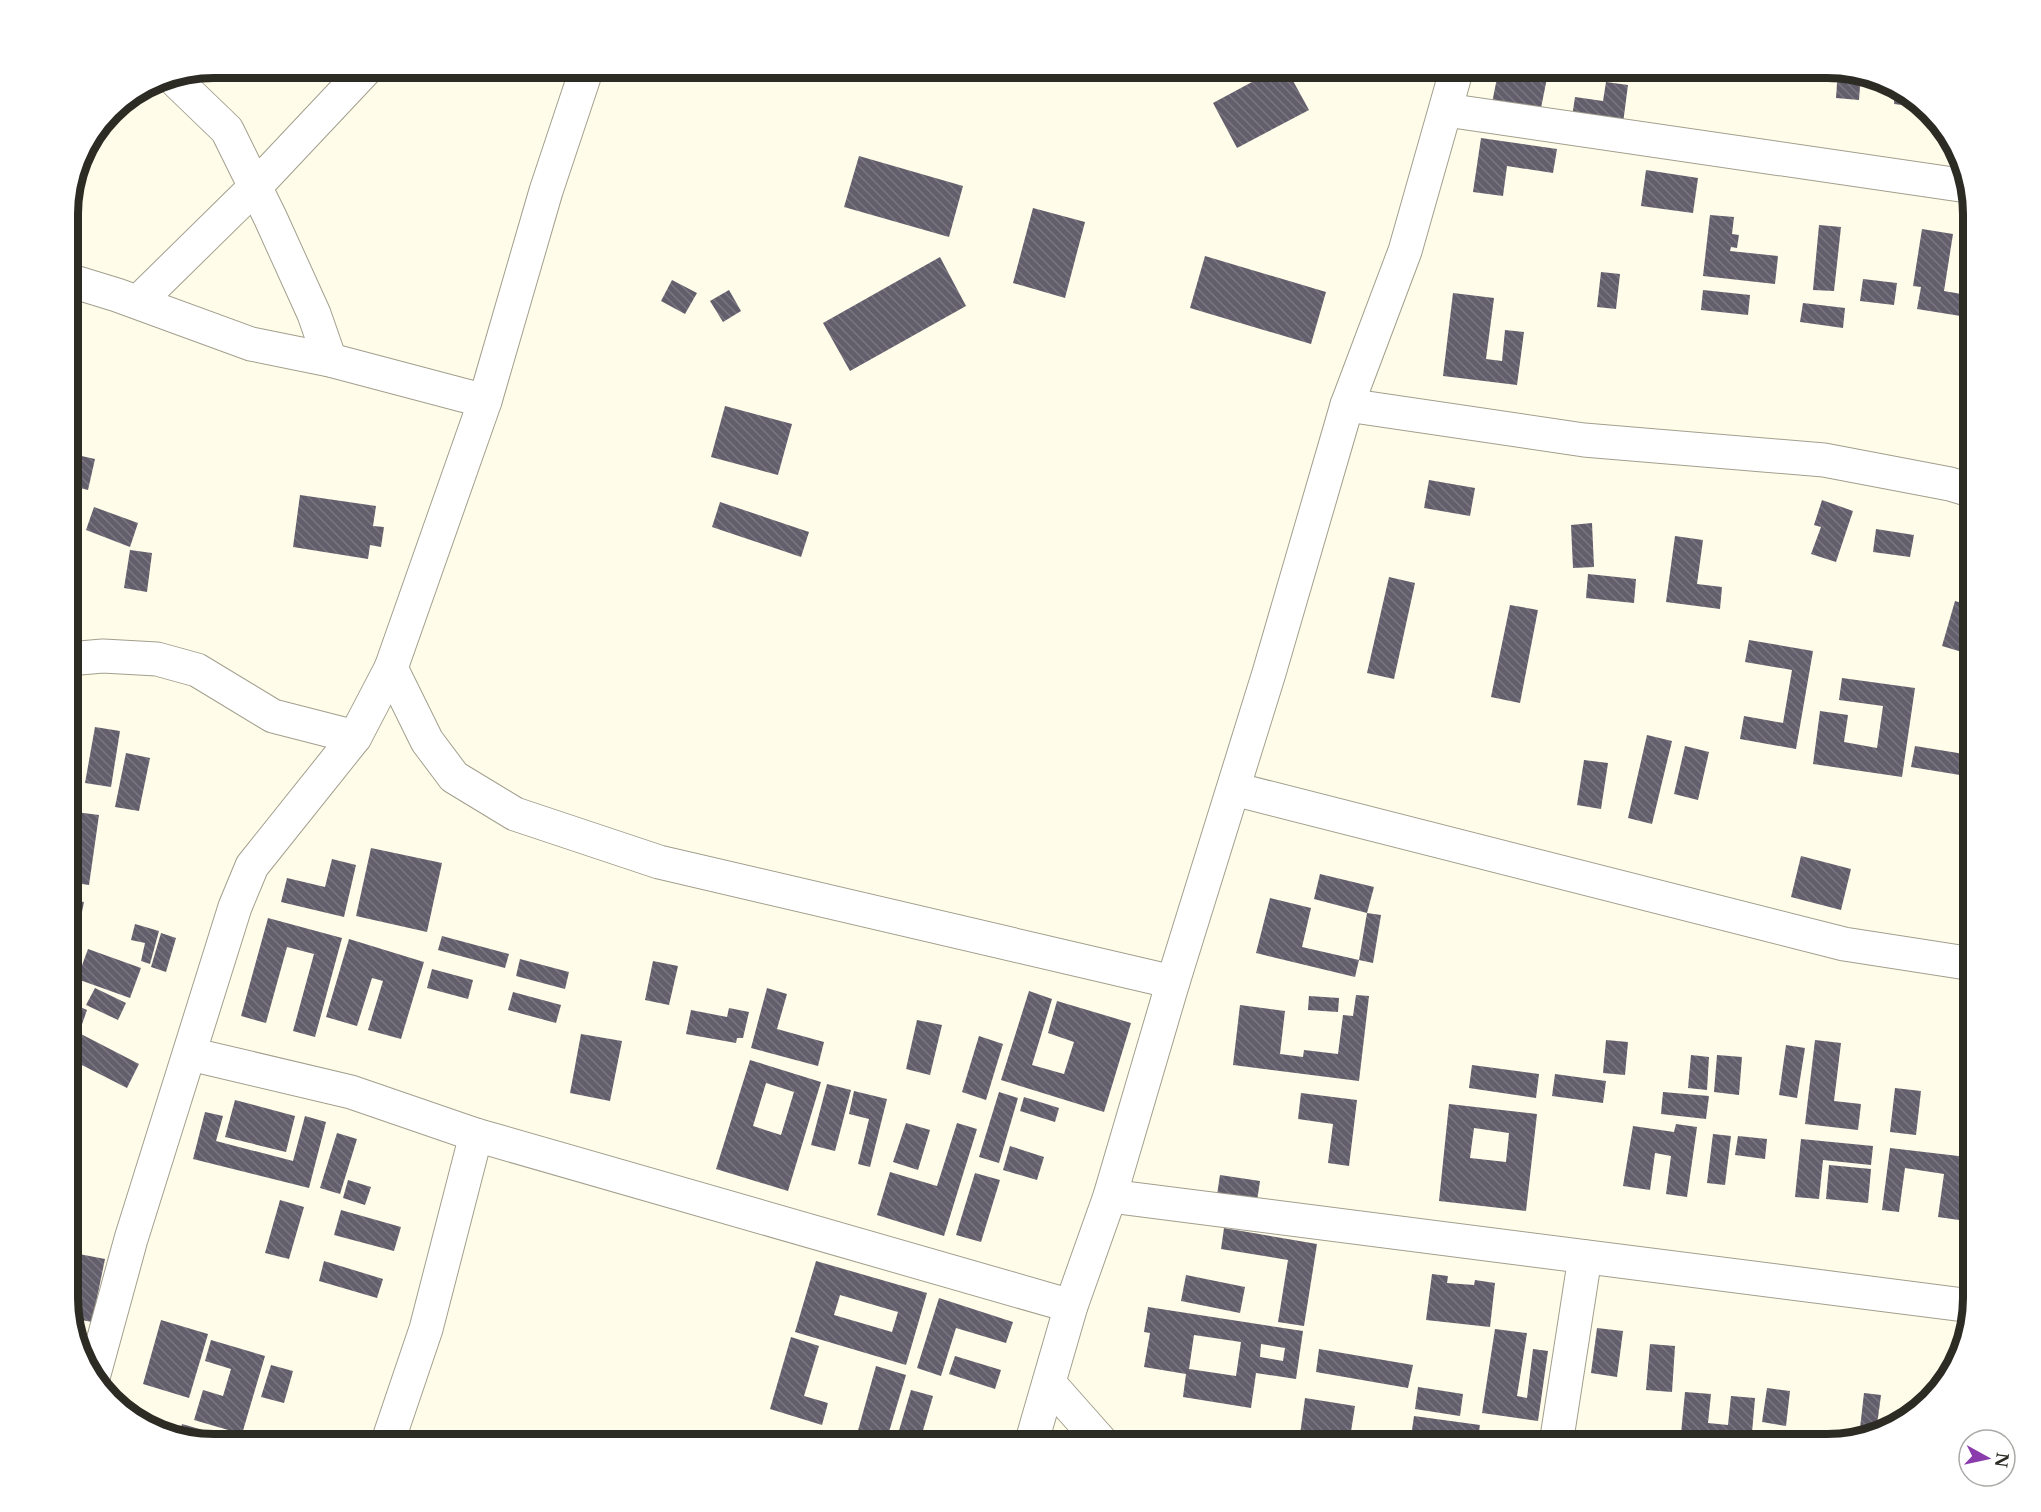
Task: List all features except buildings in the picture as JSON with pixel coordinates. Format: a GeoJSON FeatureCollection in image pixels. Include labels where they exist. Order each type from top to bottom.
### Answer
{"type":"FeatureCollection","features":[{"type":"Feature","properties":{"kind":"street"},"geometry":{"type":"LineString","coordinates":[[138,302],[255,187],[358,78]]}},
{"type":"Feature","properties":{"kind":"street"},"geometry":{"type":"LineString","coordinates":[[96,1366],[131,1239],[234,907],[252,866],[355,737],[391,668],[485,401],[546,191],[584,78]]}},
{"type":"Feature","properties":{"kind":"street"},"geometry":{"type":"LineString","coordinates":[[1034,1434],[1071,1306],[1110,1196],[1173,982],[1234,789],[1347,405],[1405,251],[1454,78]]}},
{"type":"Feature","properties":{"kind":"street"},"geometry":{"type":"LineString","coordinates":[[178,83],[227,130],[314,314],[330,360]]}},
{"type":"Feature","properties":{"kind":"street"},"geometry":{"type":"LineString","coordinates":[[1446,110],[1960,185]]}},
{"type":"Feature","properties":{"kind":"street"},"geometry":{"type":"LineString","coordinates":[[78,283],[138,302],[250,344],[330,360],[485,401]]}},
{"type":"Feature","properties":{"kind":"street"},"geometry":{"type":"LineString","coordinates":[[1347,405],[1584,440],[1824,460],[1963,488]]}},
{"type":"Feature","properties":{"kind":"street"},"geometry":{"type":"LineString","coordinates":[[78,658],[103,656],[157,659],[197,670],[273,716],[355,737]]}},
{"type":"Feature","properties":{"kind":"street"},"geometry":{"type":"LineString","coordinates":[[391,668],[427,741],[454,777],[515,814],[659,862],[1173,982]]}},
{"type":"Feature","properties":{"kind":"street"},"geometry":{"type":"LineString","coordinates":[[1234,789],[1844,944],[1963,962]]}},
{"type":"Feature","properties":{"kind":"street"},"geometry":{"type":"LineString","coordinates":[[190,1054],[351,1092],[476,1135],[1071,1306]]}},
{"type":"Feature","properties":{"kind":"street"},"geometry":{"type":"LineString","coordinates":[[390,1434],[426,1329],[476,1135]]}},
{"type":"Feature","properties":{"kind":"street"},"geometry":{"type":"LineString","coordinates":[[1110,1196],[1963,1305]]}},
{"type":"Feature","properties":{"kind":"street"},"geometry":{"type":"LineString","coordinates":[[1558,1434],[1585,1257]]}},
{"type":"Feature","properties":{"kind":"street"},"geometry":{"type":"LineString","coordinates":[[1049,1383],[1094,1434]]}}]}
